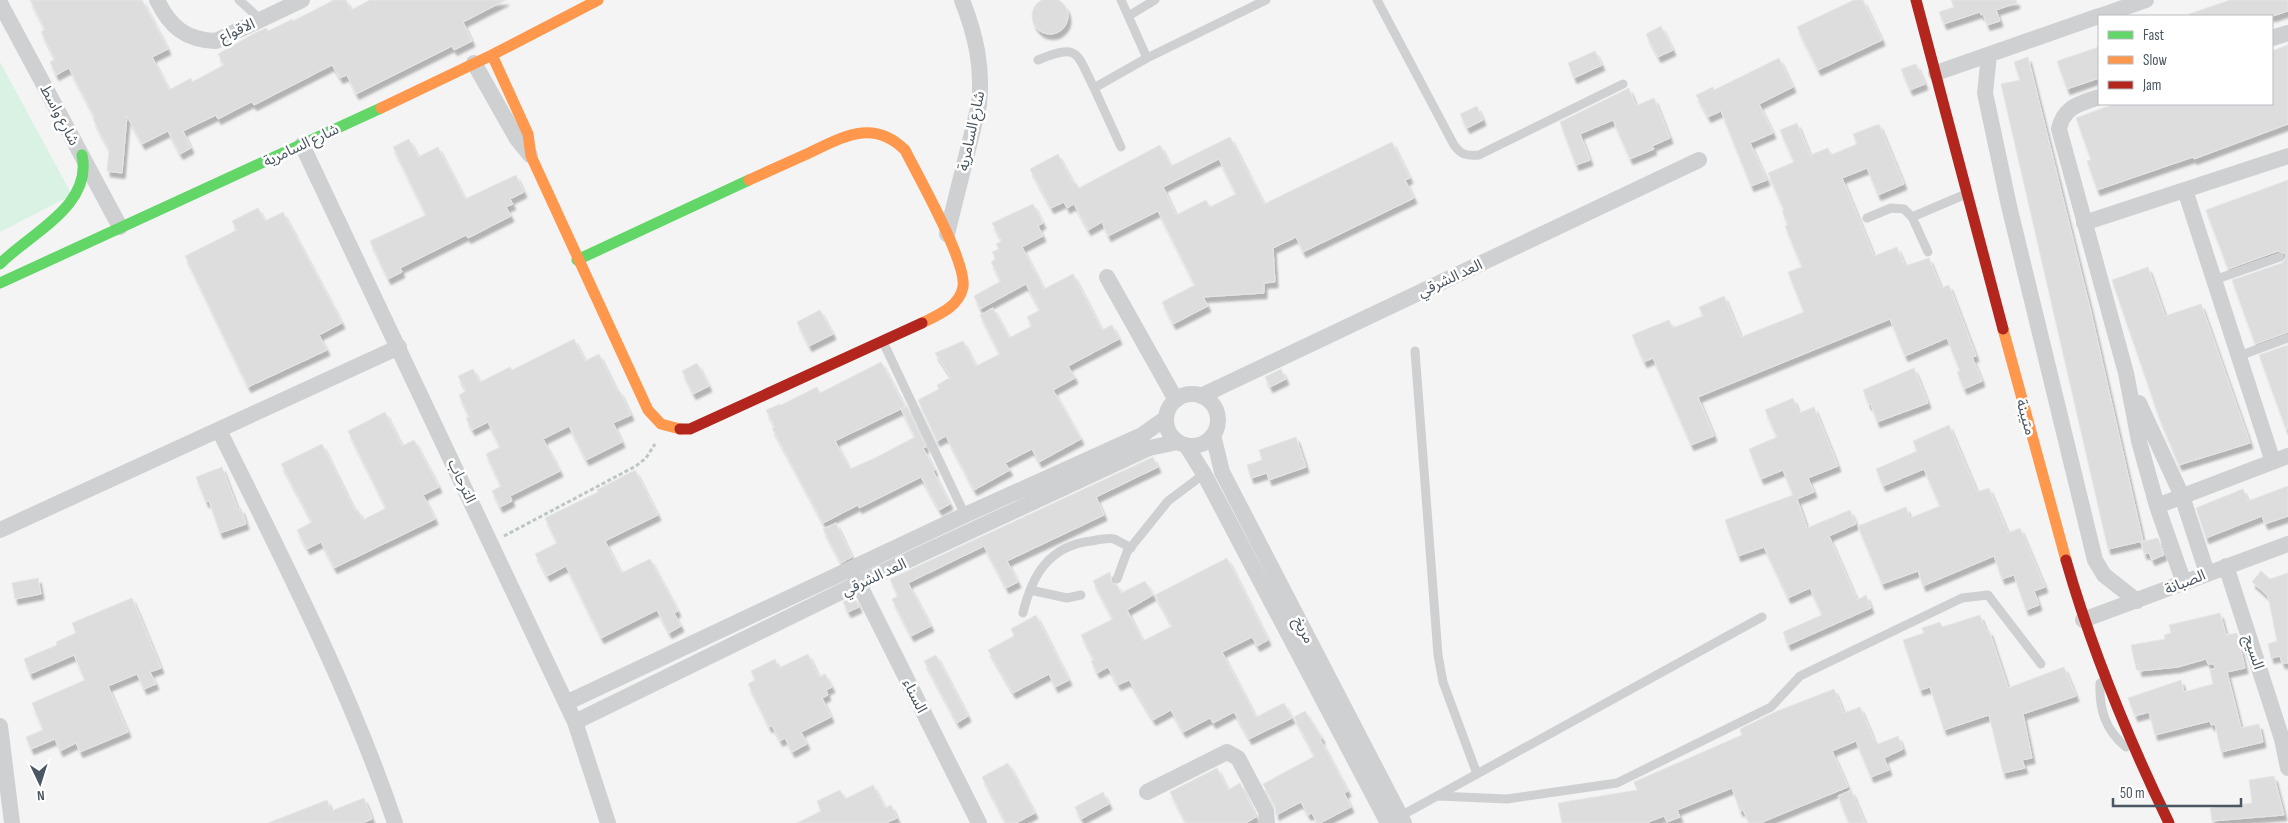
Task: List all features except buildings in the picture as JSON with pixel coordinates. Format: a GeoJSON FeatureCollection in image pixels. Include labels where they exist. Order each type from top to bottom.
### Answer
{"type":"FeatureCollection","features":[{"type":"Feature","properties":{"kind":"street","name":"الاقواع"},"geometry":{"type":"LineString","coordinates":[[157,0],[175,28],[188,37],[202,41],[216,41],[302,0]]}},
{"type":"Feature","properties":{"kind":"street","name":"شارع السامرية"},"geometry":{"type":"LineString","coordinates":[[0,283],[302,145],[492,55],[598,0]]}},
{"type":"Feature","properties":{"kind":"street","name":"شارع السامرية"},"geometry":{"type":"LineString","coordinates":[[947,234],[978,105],[981,83],[976,40],[962,0]]}},
{"type":"Feature","properties":{"kind":"street","name":"متيبنة"},"geometry":{"type":"LineString","coordinates":[[1916,0],[2083,620],[2100,668],[2135,753],[2169,823]]}},
{"type":"Feature","properties":{"kind":"street"},"geometry":{"type":"LineString","coordinates":[[2102,15],[2146,0]]}},
{"type":"Feature","properties":{"kind":"street","name":"شارع واسط"},"geometry":{"type":"LineString","coordinates":[[0,3],[120,227]]}},
{"type":"Feature","properties":{"kind":"street"},"geometry":{"type":"LineString","coordinates":[[1936,73],[2098,16]]}},
{"type":"Feature","properties":{"kind":"street"},"geometry":{"type":"LineString","coordinates":[[2273,38],[2288,33]]}},
{"type":"Feature","properties":{"kind":"street"},"geometry":{"type":"LineString","coordinates":[[492,55],[528,134],[531,156]]}},
{"type":"Feature","properties":{"kind":"street"},"geometry":{"type":"LineString","coordinates":[[1988,55],[1985,93],[1997,150],[2095,560],[2104,575],[2137,601]]}},
{"type":"Feature","properties":{"kind":"street"},"geometry":{"type":"LineString","coordinates":[[474,63],[517,139],[531,156],[577,260],[648,410],[654,421],[663,428],[676,430],[690,429],[883,342],[943,313],[956,302],[964,286],[956,252],[905,150],[896,140],[882,133],[868,130],[848,135],[577,260]]}},
{"type":"Feature","properties":{"kind":"street"},"geometry":{"type":"LineString","coordinates":[[2098,97],[2066,110],[2061,118],[2059,129],[2126,373],[2139,441],[2157,506],[2184,583]]}},
{"type":"Feature","properties":{"kind":"street","name":"الترحاب"},"geometry":{"type":"LineString","coordinates":[[302,145],[575,722],[608,823]]}},
{"type":"Feature","properties":{"kind":"street"},"geometry":{"type":"LineString","coordinates":[[0,264],[13,250],[75,198],[83,181],[82,155]]}},
{"type":"Feature","properties":{"kind":"street"},"geometry":{"type":"LineString","coordinates":[[2084,223],[2288,156]]}},
{"type":"Feature","properties":{"kind":"street","name":"العد الشرقي"},"geometry":{"type":"LineString","coordinates":[[1201,396],[1699,160]]}},
{"type":"Feature","properties":{"kind":"street"},"geometry":{"type":"LineString","coordinates":[[2157,506],[2280,459],[2239,356],[2186,190]]}},
{"type":"Feature","properties":{"kind":"street"},"geometry":{"type":"LineString","coordinates":[[1107,277],[1176,400]]}},
{"type":"Feature","properties":{"kind":"street"},"geometry":{"type":"LineString","coordinates":[[0,530],[399,347]]}},
{"type":"Feature","properties":{"kind":"street"},"geometry":{"type":"LineString","coordinates":[[2126,373],[2152,436],[2182,496],[2207,573]]}},
{"type":"Feature","properties":{"kind":"street"},"geometry":{"type":"LineString","coordinates":[[1188,395],[1201,396],[1212,404],[1218,422],[1213,434],[1204,443],[1182,444],[1170,434],[1166,418],[1169,408],[1176,400],[1188,395]]}},
{"type":"Feature","properties":{"kind":"street","name":"العد الشرقي"},"geometry":{"type":"LineString","coordinates":[[575,722],[855,577],[965,515],[1142,435],[1166,418]]}},
{"type":"Feature","properties":{"kind":"street"},"geometry":{"type":"LineString","coordinates":[[219,430],[315,625],[380,781],[395,823]]}},
{"type":"Feature","properties":{"kind":"street","name":"مريخ"},"geometry":{"type":"LineString","coordinates":[[1213,434],[1222,472],[1395,821]]}},
{"type":"Feature","properties":{"kind":"street","name":"العد الشرقي"},"geometry":{"type":"LineString","coordinates":[[566,703],[1149,448],[1182,444]]}},
{"type":"Feature","properties":{"kind":"street","name":"مريخ"},"geometry":{"type":"LineString","coordinates":[[1182,444],[1204,474],[1395,821]]}},
{"type":"Feature","properties":{"kind":"street","name":"الصبانة"},"geometry":{"type":"LineString","coordinates":[[2083,620],[2288,544]]}},
{"type":"Feature","properties":{"kind":"street","name":"السيج"},"geometry":{"type":"LineString","coordinates":[[2226,566],[2285,738],[2288,768]]}},
{"type":"Feature","properties":{"kind":"street","name":"السناء"},"geometry":{"type":"LineString","coordinates":[[855,577],[979,823]]}},
{"type":"Feature","properties":{"kind":"street"},"geometry":{"type":"LineString","coordinates":[[0,726],[12,823]]}},
{"type":"Feature","properties":{"kind":"street"},"geometry":{"type":"LineString","coordinates":[[1147,792],[1227,752],[1238,758],[1266,811],[1267,823]]}},
{"type":"Feature","properties":{"kind":"lane"},"geometry":{"type":"LineString","coordinates":[[238,0],[261,20]]}},
{"type":"Feature","properties":{"kind":"lane"},"geometry":{"type":"LineString","coordinates":[[1121,0],[1130,15],[1147,58]]}},
{"type":"Feature","properties":{"kind":"lane"},"geometry":{"type":"LineString","coordinates":[[1130,15],[1156,0]]}},
{"type":"Feature","properties":{"kind":"lane"},"geometry":{"type":"LineString","coordinates":[[1377,0],[1454,145],[1459,152],[1468,156],[1479,155],[1623,84]]}},
{"type":"Feature","properties":{"kind":"lane"},"geometry":{"type":"LineString","coordinates":[[1094,88],[1147,58],[1264,1]]}},
{"type":"Feature","properties":{"kind":"lane"},"geometry":{"type":"LineString","coordinates":[[1038,60],[1060,51],[1071,50],[1077,55],[1121,147]]}},
{"type":"Feature","properties":{"kind":"lane"},"geometry":{"type":"LineString","coordinates":[[1912,217],[1967,194]]}},
{"type":"Feature","properties":{"kind":"lane"},"geometry":{"type":"LineString","coordinates":[[1867,218],[1898,207],[1904,209],[1912,217],[1928,252]]}},
{"type":"Feature","properties":{"kind":"lane"},"geometry":{"type":"LineString","coordinates":[[2214,280],[2280,258]]}},
{"type":"Feature","properties":{"kind":"lane"},"geometry":{"type":"LineString","coordinates":[[2239,356],[2288,338]]}},
{"type":"Feature","properties":{"kind":"lane"},"geometry":{"type":"LineString","coordinates":[[883,342],[965,515]]}},
{"type":"Feature","properties":{"kind":"lane"},"geometry":{"type":"LineString","coordinates":[[1415,351],[1438,655],[1443,682],[1477,774]]}},
{"type":"Feature","properties":{"kind":"lane"},"geometry":{"type":"LineString","coordinates":[[1117,579],[1127,552],[1168,501],[1204,474]]}},
{"type":"Feature","properties":{"kind":"lane"},"geometry":{"type":"LineString","coordinates":[[1023,613],[1030,590],[1042,567],[1057,551],[1079,542],[1112,538],[1131,548]]}},
{"type":"Feature","properties":{"kind":"lane"},"geometry":{"type":"LineString","coordinates":[[1030,590],[1067,598],[1081,595]]}},
{"type":"Feature","properties":{"kind":"lane"},"geometry":{"type":"LineString","coordinates":[[1438,796],[1507,799],[1616,782],[1771,707],[1800,676],[1962,598],[1988,595],[2041,664]]}},
{"type":"Feature","properties":{"kind":"lane"},"geometry":{"type":"LineString","coordinates":[[1395,821],[1762,617]]}},
{"type":"Feature","properties":{"kind":"path"},"geometry":{"type":"LineString","coordinates":[[491,543],[636,466],[646,458],[663,428]]}},
{"type":"Feature","properties":{"kind":"green space"},"geometry":{"type":"Polygon","coordinates":[[[0,62],[72,195],[0,232],[0,62]]]}},
{"type":"Feature","properties":{"kind":"traffic: fast"},"geometry":{"type":"LineString","coordinates":[[0,283],[381,108]]}},
{"type":"Feature","properties":{"kind":"traffic: fast"},"geometry":{"type":"LineString","coordinates":[[0,264],[69,204],[78,189],[83,173],[82,155]]}},
{"type":"Feature","properties":{"kind":"traffic: fast"},"geometry":{"type":"LineString","coordinates":[[577,260],[749,180]]}},
{"type":"Feature","properties":{"kind":"traffic: slow"},"geometry":{"type":"LineString","coordinates":[[381,108],[492,55],[598,0]]}},
{"type":"Feature","properties":{"kind":"traffic: slow"},"geometry":{"type":"LineString","coordinates":[[492,55],[528,134],[531,156],[648,410],[661,424],[680,429]]}},
{"type":"Feature","properties":{"kind":"traffic: slow"},"geometry":{"type":"LineString","coordinates":[[749,180],[846,137],[870,133],[893,140],[905,150],[930,198],[950,240],[962,275],[963,287],[957,300],[947,310],[922,323]]}},
{"type":"Feature","properties":{"kind":"traffic: slow"},"geometry":{"type":"LineString","coordinates":[[2003,329],[2066,560]]}},
{"type":"Feature","properties":{"kind":"traffic: jam"},"geometry":{"type":"LineString","coordinates":[[1916,0],[2003,329]]}},
{"type":"Feature","properties":{"kind":"traffic: jam"},"geometry":{"type":"LineString","coordinates":[[680,429],[690,429],[922,323]]}},
{"type":"Feature","properties":{"kind":"traffic: jam"},"geometry":{"type":"LineString","coordinates":[[2066,560],[2099,661],[2139,759],[2169,823]]}}]}
